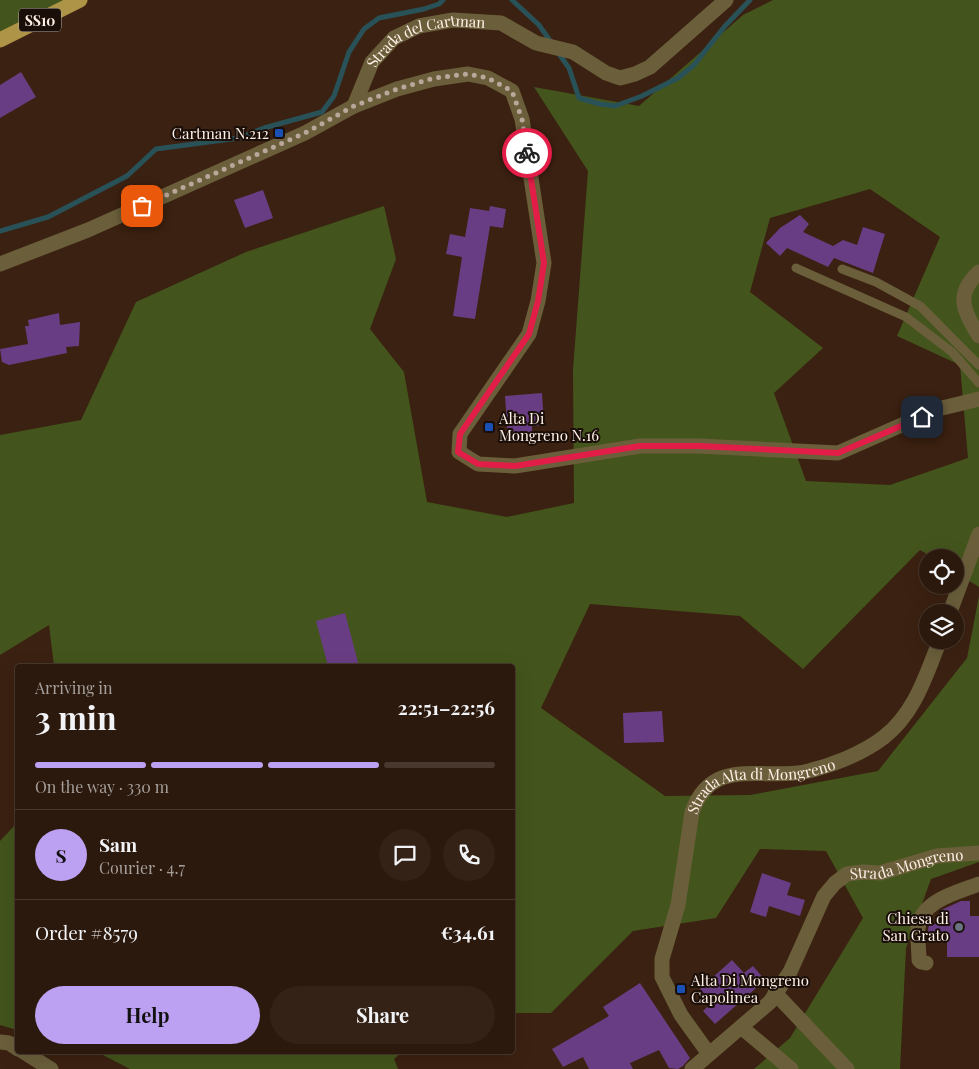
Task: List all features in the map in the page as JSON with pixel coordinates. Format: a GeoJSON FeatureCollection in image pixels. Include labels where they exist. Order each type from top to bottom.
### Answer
{"type":"FeatureCollection","features":[{"type":"Feature","properties":{"kind":"main road","name":"SS10"},"geometry":{"type":"LineString","coordinates":[[0,40],[80,0]]}},
{"type":"Feature","properties":{"kind":"street","name":"Strada del Cartman"},"geometry":{"type":"LineString","coordinates":[[354,106],[372,62],[394,38],[419,26],[453,20],[501,23],[536,43],[574,52],[606,73],[620,78],[650,67],[726,0]]}},
{"type":"Feature","properties":{"kind":"street"},"geometry":{"type":"LineString","coordinates":[[0,264],[88,230],[296,137],[354,106],[397,89],[434,78],[468,74],[488,78],[512,91],[522,119],[544,263],[538,301],[529,334],[460,434],[458,452],[478,464],[515,466],[640,446],[700,446],[838,453],[938,409],[979,399]]}},
{"type":"Feature","properties":{"kind":"street"},"geometry":{"type":"LineString","coordinates":[[979,272],[970,281],[964,292],[964,305],[979,336]]}},
{"type":"Feature","properties":{"kind":"street"},"geometry":{"type":"LineString","coordinates":[[953,604],[979,534]]}},
{"type":"Feature","properties":{"kind":"street","name":"Strada Alta di Mongreno"},"geometry":{"type":"LineString","coordinates":[[709,1054],[681,1015],[662,977],[662,959],[678,905],[692,812],[697,799],[704,790],[716,781],[733,774],[803,772],[832,764],[862,751],[884,737],[901,720],[914,702],[936,649]]}},
{"type":"Feature","properties":{"kind":"street","name":"Strada Mongreno"},"geometry":{"type":"LineString","coordinates":[[692,1069],[770,1002],[790,972],[824,896],[835,883],[847,874],[863,872],[880,873],[937,856],[979,853]]}},
{"type":"Feature","properties":{"kind":"street"},"geometry":{"type":"LineString","coordinates":[[926,963],[919,960],[918,928],[922,914],[941,898],[979,884]]}},
{"type":"Feature","properties":{"kind":"street"},"geometry":{"type":"LineString","coordinates":[[776,993],[847,1069]]}},
{"type":"Feature","properties":{"kind":"street"},"geometry":{"type":"LineString","coordinates":[[740,1027],[791,1069]]}},
{"type":"Feature","properties":{"kind":"street"},"geometry":{"type":"LineString","coordinates":[[0,1042],[9,1043],[15,1046]]}},
{"type":"Feature","properties":{"kind":"street"},"geometry":{"type":"LineString","coordinates":[[27,1054],[51,1069]]}},
{"type":"Feature","properties":{"kind":"lane"},"geometry":{"type":"LineString","coordinates":[[796,268],[906,317],[952,352],[979,383]]}},
{"type":"Feature","properties":{"kind":"lane"},"geometry":{"type":"LineString","coordinates":[[842,268],[876,282],[920,306],[979,365]]}},
{"type":"Feature","properties":{"kind":"green space"},"geometry":{"type":"Polygon","coordinates":[[[0,0],[68,0],[0,33],[0,0]]]}},
{"type":"Feature","properties":{"kind":"green space"},"geometry":{"type":"Polygon","coordinates":[[[773,0],[979,0],[979,587],[964,578],[964,549],[919,549],[803,669],[740,616],[590,604],[541,708],[665,796],[750,795],[878,771],[967,658],[979,596],[979,862],[931,879],[906,948],[900,1069],[754,1069],[790,1038],[863,918],[826,851],[760,849],[716,918],[633,931],[551,1013],[515,1013],[515,664],[54,664],[49,625],[0,655],[0,435],[81,420],[136,302],[246,252],[384,206],[396,259],[370,329],[404,372],[427,502],[507,517],[574,503],[573,370],[588,171],[534,87],[639,106],[743,15],[773,0]],[[870,189],[770,218],[750,292],[823,348],[774,393],[806,481],[890,485],[968,458],[960,365],[897,336],[940,237],[870,189]]]}},
{"type":"Feature","properties":{"kind":"green space"},"geometry":{"type":"Polygon","coordinates":[[[15,825],[15,1029],[0,1025],[0,841],[15,825]]]}},
{"type":"Feature","properties":{"kind":"green space"},"geometry":{"type":"Polygon","coordinates":[[[101,1054],[400,1054],[394,1059],[398,1069],[130,1069],[101,1054]]]}},
{"type":"Feature","properties":{"kind":"building"},"geometry":{"type":"Polygon","coordinates":[[[21,72],[36,97],[0,118],[0,85],[21,72]]]}},
{"type":"Feature","properties":{"kind":"building"},"geometry":{"type":"Polygon","coordinates":[[[263,190],[273,218],[245,228],[234,200],[263,190]]]}},
{"type":"Feature","properties":{"kind":"building"},"geometry":{"type":"Polygon","coordinates":[[[490,206],[506,209],[503,228],[490,226],[475,319],[453,316],[462,257],[446,254],[450,234],[465,237],[470,208],[489,211],[490,206]]]}},
{"type":"Feature","properties":{"kind":"building"},"geometry":{"type":"Polygon","coordinates":[[[800,215],[809,224],[803,232],[833,246],[843,240],[857,245],[863,227],[885,234],[873,273],[834,258],[828,267],[787,248],[780,256],[766,243],[780,228],[800,215]]]}},
{"type":"Feature","properties":{"kind":"building"},"geometry":{"type":"Polygon","coordinates":[[[59,313],[60,325],[80,322],[79,346],[66,347],[67,353],[9,365],[2,362],[0,349],[28,344],[25,326],[29,326],[28,320],[59,313]]]}},
{"type":"Feature","properties":{"kind":"building"},"geometry":{"type":"Polygon","coordinates":[[[542,393],[544,425],[532,426],[532,436],[508,438],[505,396],[542,393]]]}},
{"type":"Feature","properties":{"kind":"building"},"geometry":{"type":"Polygon","coordinates":[[[345,613],[358,664],[327,664],[316,621],[345,613]]]}},
{"type":"Feature","properties":{"kind":"building"},"geometry":{"type":"Polygon","coordinates":[[[662,711],[664,742],[624,743],[623,713],[662,711]]]}},
{"type":"Feature","properties":{"kind":"building"},"geometry":{"type":"Polygon","coordinates":[[[762,873],[791,883],[787,895],[805,900],[800,916],[769,906],[766,917],[750,912],[762,873]]]}},
{"type":"Feature","properties":{"kind":"building","name":"Chiesa di San Grato"},"geometry":{"type":"Polygon","coordinates":[[[961,901],[970,901],[970,916],[979,916],[979,957],[947,957],[947,937],[927,937],[929,924],[939,924],[939,911],[961,901]]]}},
{"type":"Feature","properties":{"kind":"building"},"geometry":{"type":"Polygon","coordinates":[[[732,960],[744,973],[753,966],[765,980],[715,1024],[703,1011],[712,1002],[700,989],[732,960]]]}},
{"type":"Feature","properties":{"kind":"building"},"geometry":{"type":"Polygon","coordinates":[[[640,983],[690,1058],[683,1066],[678,1069],[669,1068],[659,1050],[630,1063],[633,1069],[589,1069],[583,1057],[563,1067],[552,1049],[609,1016],[603,1007],[640,983]]]}},
{"type":"Feature","properties":{"kind":"waterway"},"geometry":{"type":"LineString","coordinates":[[0,231],[48,217],[127,176],[156,149],[239,138],[264,128],[322,112],[334,96],[349,52],[364,29],[379,18],[424,9],[439,4],[443,0]]}},
{"type":"Feature","properties":{"kind":"waterway"},"geometry":{"type":"LineString","coordinates":[[512,0],[539,25],[551,42]]}},
{"type":"Feature","properties":{"kind":"waterway"},"geometry":{"type":"LineString","coordinates":[[557,51],[569,68],[579,98],[615,106],[642,96],[678,78],[694,65],[725,26],[750,0]]}},
{"type":"Feature","properties":{"kind":"way so far"},"geometry":{"type":"LineString","coordinates":[[142,206],[305,133],[354,106],[397,89],[434,78],[468,74],[488,78],[512,91],[522,119],[527,153]]}},
{"type":"Feature","properties":{"kind":"place","name":"Cartman N.212"},"geometry":{"type":"Point","coordinates":[279,133]}},
{"type":"Feature","properties":{"kind":"place","name":"Alta Di Mongreno N.16"},"geometry":{"type":"Point","coordinates":[489,427]}},
{"type":"Feature","properties":{"kind":"place","name":"Chiesa di San Grato"},"geometry":{"type":"Point","coordinates":[959,927]}},
{"type":"Feature","properties":{"kind":"place","name":"Alta Di Mongreno Capolinea"},"geometry":{"type":"Point","coordinates":[681,989]}},
{"type":"Feature","properties":{"kind":"route"},"geometry":{"type":"LineString","coordinates":[[527,153],[544,263],[538,301],[529,334],[460,434],[458,452],[478,464],[515,466],[572,455],[640,446],[700,446],[838,453],[922,417]]}}]}
